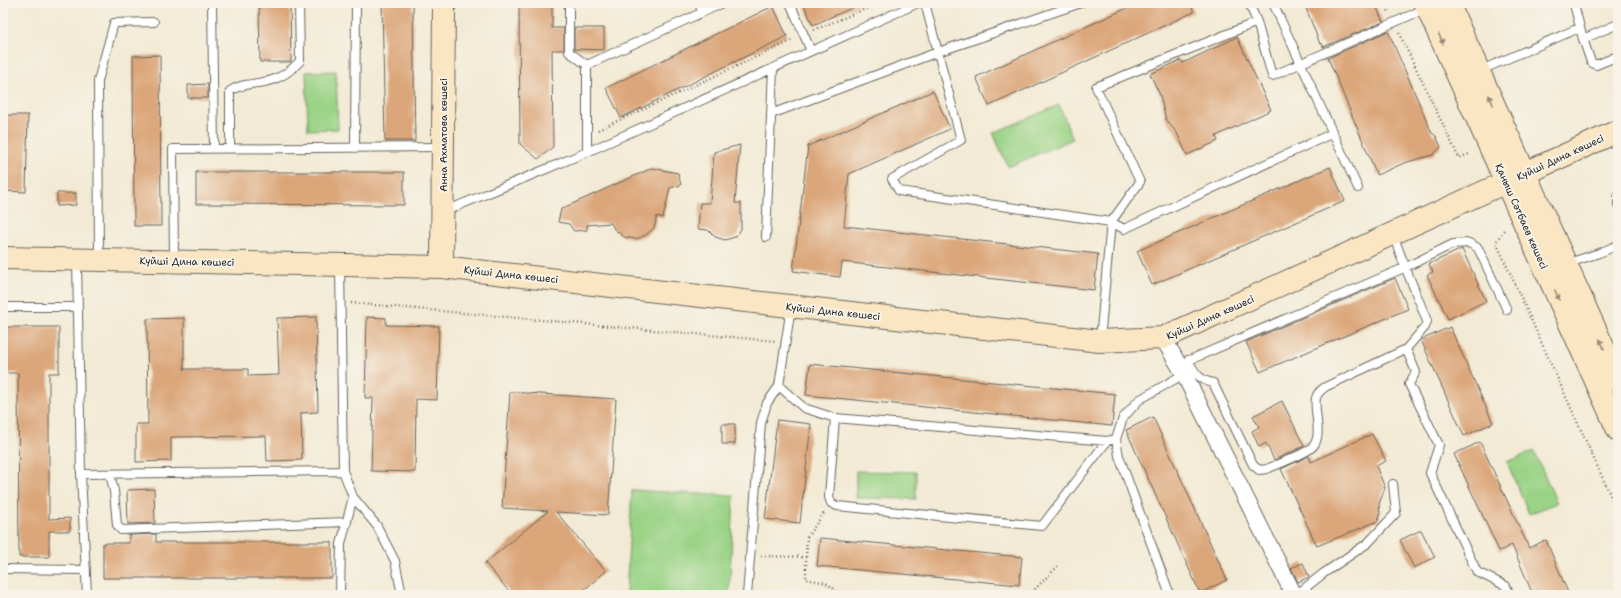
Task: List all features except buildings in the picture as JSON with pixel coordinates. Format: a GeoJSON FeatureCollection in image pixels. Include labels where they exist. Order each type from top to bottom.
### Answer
{"type":"FeatureCollection","features":[{"type":"Feature","properties":{"kind":"street","name":"Анна Ахматова көшесі"},"geometry":{"type":"LineString","coordinates":[[442,266],[444,3]]}},
{"type":"Feature","properties":{"kind":"street","name":"Қаныш Сәтбаев көшесі"},"geometry":{"type":"LineString","coordinates":[[1433,5],[1478,72],[1515,178]]}},
{"type":"Feature","properties":{"kind":"street","name":"Қаныш Сәтбаев көшесі"},"geometry":{"type":"LineString","coordinates":[[1433,5],[1556,267],[1618,430]]}},
{"type":"Feature","properties":{"kind":"street","name":"Күйші Дина көшесі"},"geometry":{"type":"LineString","coordinates":[[3,258],[442,266],[1100,341],[1163,338],[1618,131]]}},
{"type":"Feature","properties":{"kind":"street","name":"Қаныш Сәтбаев көшесі"},"geometry":{"type":"LineString","coordinates":[[1556,267],[1618,380]]}},
{"type":"Feature","properties":{"kind":"street"},"geometry":{"type":"LineString","coordinates":[[1163,338],[1183,366],[1295,595]]}},
{"type":"Feature","properties":{"kind":"lane"},"geometry":{"type":"LineString","coordinates":[[212,3],[214,148]]}},
{"type":"Feature","properties":{"kind":"lane"},"geometry":{"type":"LineString","coordinates":[[230,148],[230,91],[236,86],[274,79],[292,70],[300,61],[299,3]]}},
{"type":"Feature","properties":{"kind":"lane"},"geometry":{"type":"LineString","coordinates":[[355,148],[356,3]]}},
{"type":"Feature","properties":{"kind":"lane"},"geometry":{"type":"LineString","coordinates":[[569,3],[569,52],[587,65]]}},
{"type":"Feature","properties":{"kind":"lane"},"geometry":{"type":"LineString","coordinates":[[699,3],[702,12]]}},
{"type":"Feature","properties":{"kind":"lane"},"geometry":{"type":"LineString","coordinates":[[587,65],[723,3]]}},
{"type":"Feature","properties":{"kind":"lane"},"geometry":{"type":"LineString","coordinates":[[790,3],[811,51]]}},
{"type":"Feature","properties":{"kind":"lane"},"geometry":{"type":"LineString","coordinates":[[443,212],[587,152],[918,3]]}},
{"type":"Feature","properties":{"kind":"lane"},"geometry":{"type":"LineString","coordinates":[[924,3],[960,140],[892,179],[899,191],[1111,222],[1124,229],[1333,133]]}},
{"type":"Feature","properties":{"kind":"lane"},"geometry":{"type":"LineString","coordinates":[[771,114],[938,52],[1081,3]]}},
{"type":"Feature","properties":{"kind":"lane"},"geometry":{"type":"LineString","coordinates":[[1249,3],[1257,22],[1272,76],[1433,5]]}},
{"type":"Feature","properties":{"kind":"lane"},"geometry":{"type":"LineString","coordinates":[[1273,3],[1358,188]]}},
{"type":"Feature","properties":{"kind":"lane"},"geometry":{"type":"LineString","coordinates":[[1576,3],[1575,8],[1579,28],[1591,62],[1596,65],[1618,56]]}},
{"type":"Feature","properties":{"kind":"lane"},"geometry":{"type":"LineString","coordinates":[[99,260],[98,81],[114,22],[154,22]]}},
{"type":"Feature","properties":{"kind":"lane"},"geometry":{"type":"LineString","coordinates":[[1100,341],[1111,222],[1140,182],[1096,87],[1257,22]]}},
{"type":"Feature","properties":{"kind":"lane"},"geometry":{"type":"LineString","coordinates":[[1583,39],[1618,24]]}},
{"type":"Feature","properties":{"kind":"lane"},"geometry":{"type":"LineString","coordinates":[[1478,72],[1579,28]]}},
{"type":"Feature","properties":{"kind":"lane"},"geometry":{"type":"LineString","coordinates":[[587,65],[587,152]]}},
{"type":"Feature","properties":{"kind":"lane"},"geometry":{"type":"LineString","coordinates":[[766,237],[772,68]]}},
{"type":"Feature","properties":{"kind":"lane"},"geometry":{"type":"LineString","coordinates":[[174,261],[173,149],[443,147]]}},
{"type":"Feature","properties":{"kind":"lane"},"geometry":{"type":"LineString","coordinates":[[1618,196],[1618,205]]}},
{"type":"Feature","properties":{"kind":"lane"},"geometry":{"type":"LineString","coordinates":[[1183,366],[1204,381],[1213,383],[1253,465],[1259,470],[1267,469],[1310,449],[1316,441],[1317,413],[1315,399],[1318,392],[1325,387],[1406,349],[1425,327],[1428,321],[1409,276],[1404,268],[1393,233]]}},
{"type":"Feature","properties":{"kind":"lane"},"geometry":{"type":"LineString","coordinates":[[1170,595],[1119,456],[1116,439],[1123,418],[1139,400],[1183,366],[1404,268],[1453,244],[1469,243],[1478,248],[1507,310]]}},
{"type":"Feature","properties":{"kind":"lane"},"geometry":{"type":"LineString","coordinates":[[1556,267],[1618,245]]}},
{"type":"Feature","properties":{"kind":"lane"},"geometry":{"type":"LineString","coordinates":[[77,259],[81,474],[87,595]]}},
{"type":"Feature","properties":{"kind":"lane"},"geometry":{"type":"LineString","coordinates":[[340,264],[343,472],[353,497],[377,526],[395,561],[402,595]]}},
{"type":"Feature","properties":{"kind":"lane"},"geometry":{"type":"LineString","coordinates":[[747,595],[761,424],[766,403],[779,386],[792,306]]}},
{"type":"Feature","properties":{"kind":"lane"},"geometry":{"type":"LineString","coordinates":[[3,307],[78,307]]}},
{"type":"Feature","properties":{"kind":"lane"},"geometry":{"type":"LineString","coordinates":[[1406,349],[1416,372],[1409,384],[1439,445],[1430,473],[1477,572],[1506,586],[1510,595]]}},
{"type":"Feature","properties":{"kind":"lane"},"geometry":{"type":"LineString","coordinates":[[779,386],[804,408],[835,418],[1106,441],[1116,439]]}},
{"type":"Feature","properties":{"kind":"lane"},"geometry":{"type":"LineString","coordinates":[[835,418],[829,497],[831,502],[837,506],[1042,526],[1106,441]]}},
{"type":"Feature","properties":{"kind":"lane"},"geometry":{"type":"LineString","coordinates":[[81,474],[343,472]]}},
{"type":"Feature","properties":{"kind":"lane"},"geometry":{"type":"LineString","coordinates":[[110,474],[114,491],[117,525],[122,530],[347,522]]}},
{"type":"Feature","properties":{"kind":"lane"},"geometry":{"type":"LineString","coordinates":[[1295,595],[1368,543],[1396,513],[1393,484]]}},
{"type":"Feature","properties":{"kind":"lane"},"geometry":{"type":"LineString","coordinates":[[340,595],[341,544],[353,497]]}},
{"type":"Feature","properties":{"kind":"lane"},"geometry":{"type":"LineString","coordinates":[[3,569],[86,570]]}},
{"type":"Feature","properties":{"kind":"path"},"geometry":{"type":"LineString","coordinates":[[587,135],[804,34],[880,3]]}},
{"type":"Feature","properties":{"kind":"path"},"geometry":{"type":"LineString","coordinates":[[1385,3],[1459,158],[1469,154]]}},
{"type":"Feature","properties":{"kind":"path"},"geometry":{"type":"LineString","coordinates":[[1504,230],[1496,242],[1618,512]]}},
{"type":"Feature","properties":{"kind":"path"},"geometry":{"type":"LineString","coordinates":[[341,303],[786,342]]}},
{"type":"Feature","properties":{"kind":"path"},"geometry":{"type":"LineString","coordinates":[[831,502],[807,537],[806,579],[826,583],[836,590],[835,595]]}},
{"type":"Feature","properties":{"kind":"path"},"geometry":{"type":"LineString","coordinates":[[750,556],[806,557]]}},
{"type":"Feature","properties":{"kind":"path"},"geometry":{"type":"LineString","coordinates":[[1026,595],[1029,594],[1059,565]]}},
{"type":"Feature","properties":{"kind":"green space"},"geometry":{"type":"Polygon","coordinates":[[[336,71],[338,129],[308,130],[306,72],[336,71]]]}},
{"type":"Feature","properties":{"kind":"green space"},"geometry":{"type":"Polygon","coordinates":[[[1059,105],[1073,139],[1008,167],[993,133],[1059,105]]]}},
{"type":"Feature","properties":{"kind":"green space"},"geometry":{"type":"Polygon","coordinates":[[[1534,451],[1557,503],[1529,514],[1507,462],[1534,451]]]}},
{"type":"Feature","properties":{"kind":"green space"},"geometry":{"type":"Polygon","coordinates":[[[856,471],[916,472],[916,499],[856,498],[856,471]]]}},
{"type":"Feature","properties":{"kind":"green space"},"geometry":{"type":"Polygon","coordinates":[[[632,490],[734,496],[729,595],[626,595],[632,490]]]}}]}
